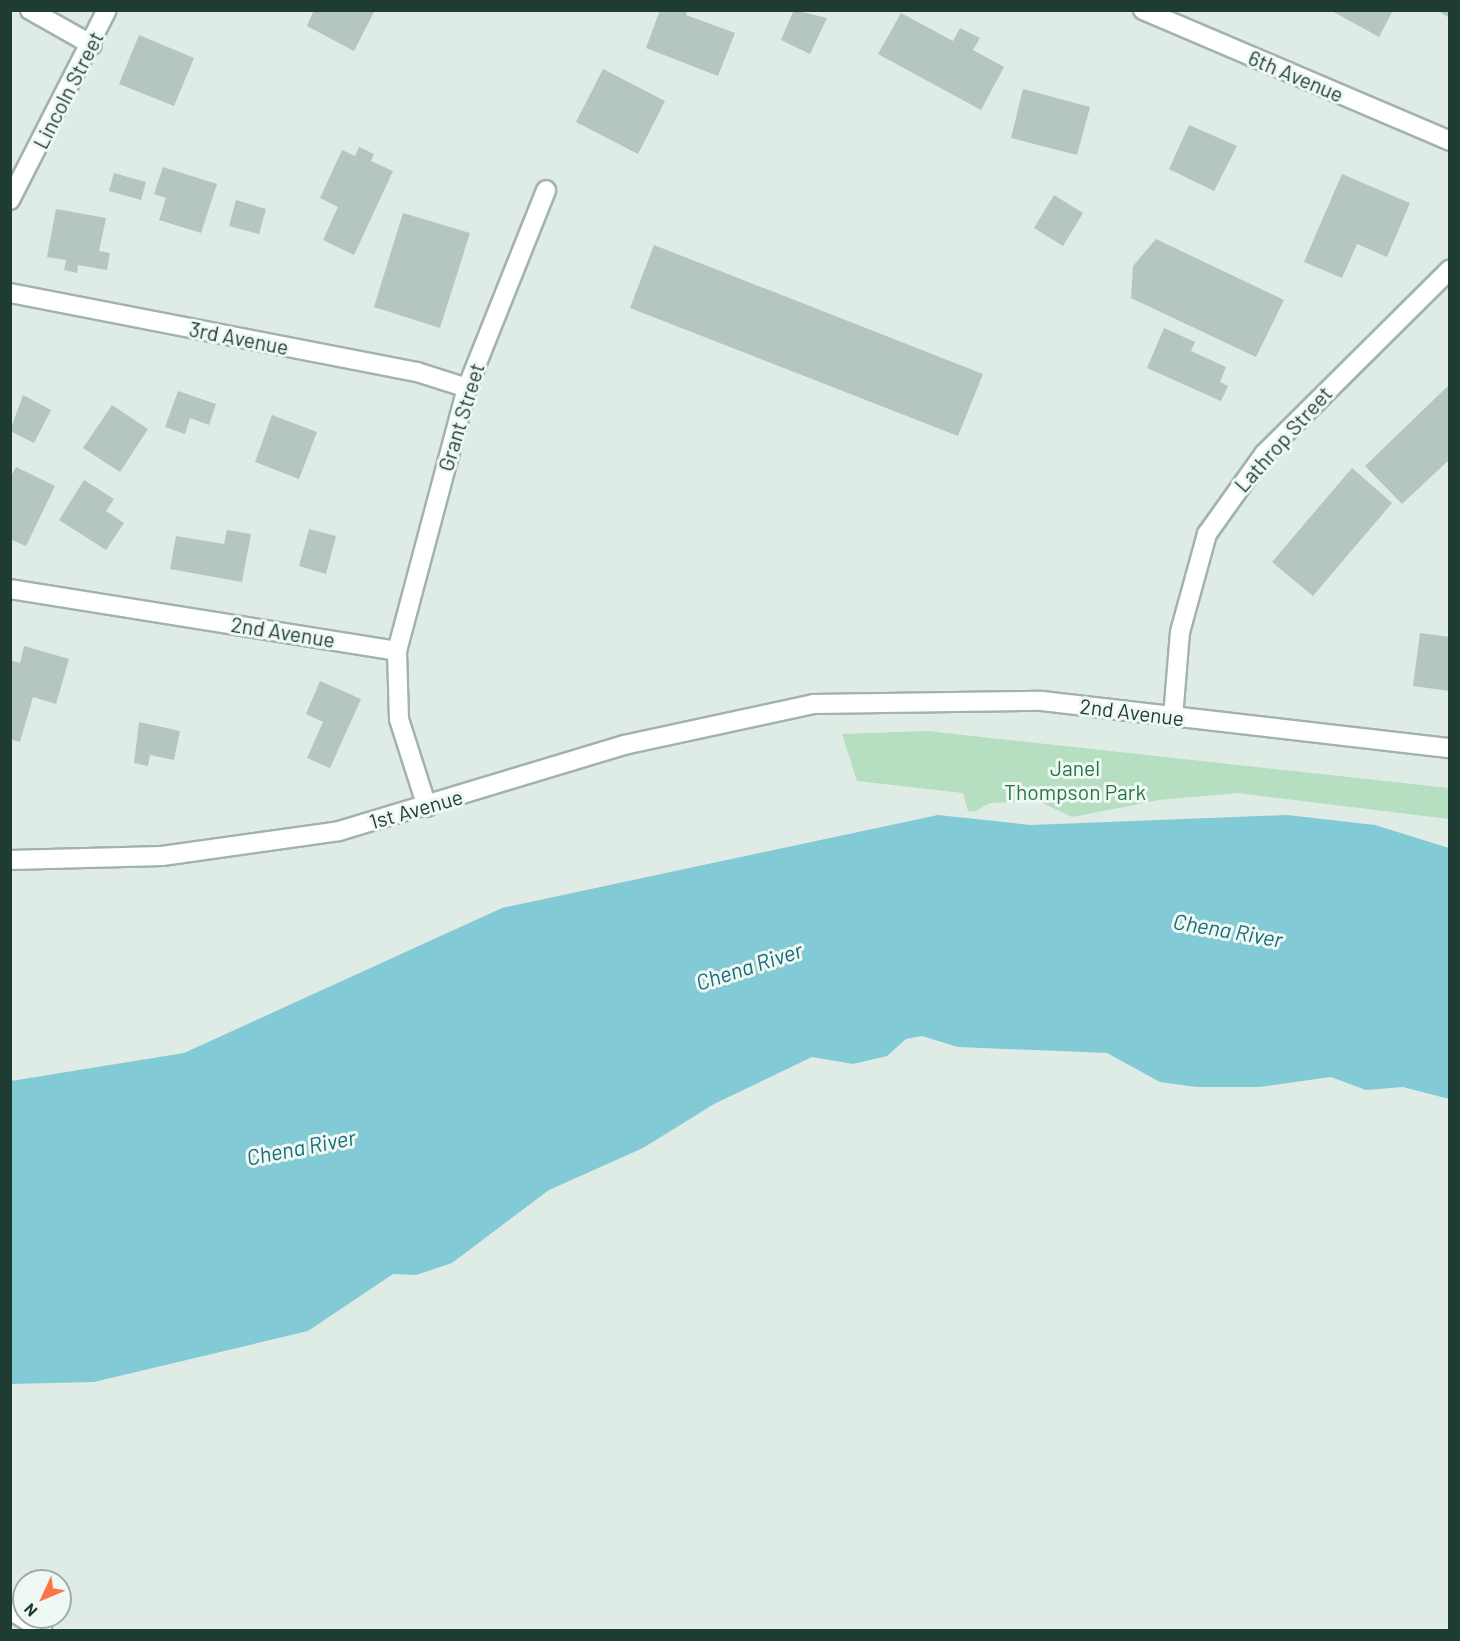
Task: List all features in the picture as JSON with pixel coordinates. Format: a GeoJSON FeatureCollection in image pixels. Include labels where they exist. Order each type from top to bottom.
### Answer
{"type":"FeatureCollection","features":[{"type":"Feature","properties":{"kind":"street"},"geometry":{"type":"LineString","coordinates":[[30,10],[92,45]]}},
{"type":"Feature","properties":{"kind":"street","name":"Lincoln Street"},"geometry":{"type":"LineString","coordinates":[[10,200],[92,45],[107,10]]}},
{"type":"Feature","properties":{"kind":"street","name":"6th Avenue"},"geometry":{"type":"LineString","coordinates":[[1143,10],[1449,141]]}},
{"type":"Feature","properties":{"kind":"street","name":"Grant Street"},"geometry":{"type":"LineString","coordinates":[[397,651],[467,388],[546,190]]}},
{"type":"Feature","properties":{"kind":"street","name":"Lathrop Street"},"geometry":{"type":"LineString","coordinates":[[1173,717],[1180,632],[1207,534],[1264,454],[1449,269]]}},
{"type":"Feature","properties":{"kind":"street","name":"3rd Avenue"},"geometry":{"type":"LineString","coordinates":[[10,293],[417,372],[467,388]]}},
{"type":"Feature","properties":{"kind":"street","name":"2nd Avenue"},"geometry":{"type":"LineString","coordinates":[[10,589],[397,651]]}},
{"type":"Feature","properties":{"kind":"street"},"geometry":{"type":"LineString","coordinates":[[397,651],[399,718],[427,807]]}},
{"type":"Feature","properties":{"kind":"street","name":"2nd Avenue"},"geometry":{"type":"LineString","coordinates":[[813,704],[1042,700],[1449,748]]}},
{"type":"Feature","properties":{"kind":"street","name":"1st Avenue"},"geometry":{"type":"LineString","coordinates":[[10,860],[81,862],[174,855],[339,831],[427,807],[624,745],[813,704]]}},
{"type":"Feature","properties":{"kind":"street"},"geometry":{"type":"LineString","coordinates":[[10,1610],[42,1630]]}},
{"type":"Feature","properties":{"kind":"green space","name":"Janel Thompson Park"},"geometry":{"type":"Polygon","coordinates":[[[927,731],[1449,788],[1449,819],[1238,793],[1159,800],[1072,817],[1038,801],[990,803],[974,812],[968,811],[963,793],[857,781],[842,734],[927,731]]]}},
{"type":"Feature","properties":{"kind":"water","name":"Chena River"},"geometry":{"type":"Polygon","coordinates":[[[938,815],[1031,825],[1287,815],[1375,825],[1449,848],[1449,1099],[1403,1087],[1366,1090],[1331,1077],[1260,1087],[1196,1087],[1160,1082],[1107,1053],[958,1047],[922,1036],[906,1039],[887,1056],[853,1064],[812,1057],[714,1104],[643,1148],[549,1190],[452,1263],[416,1275],[393,1274],[308,1331],[94,1382],[11,1384],[11,1081],[184,1053],[502,908],[938,815]]]}},
{"type":"Feature","properties":{"kind":"building"},"geometry":{"type":"Polygon","coordinates":[[[314,10],[375,10],[354,51],[307,26],[314,10]]]}},
{"type":"Feature","properties":{"kind":"building"},"geometry":{"type":"Polygon","coordinates":[[[660,10],[687,10],[686,15],[735,33],[718,76],[646,48],[660,10]]]}},
{"type":"Feature","properties":{"kind":"building"},"geometry":{"type":"Polygon","coordinates":[[[794,10],[827,18],[810,54],[781,40],[794,10]]]}},
{"type":"Feature","properties":{"kind":"building"},"geometry":{"type":"Polygon","coordinates":[[[1330,10],[1393,10],[1379,37],[1330,10]]]}},
{"type":"Feature","properties":{"kind":"building"},"geometry":{"type":"Polygon","coordinates":[[[1442,10],[1450,10],[1450,18],[1441,13],[1442,10]]]}},
{"type":"Feature","properties":{"kind":"building"},"geometry":{"type":"Polygon","coordinates":[[[901,13],[953,41],[960,28],[980,38],[973,50],[1004,67],[981,110],[878,54],[901,13]]]}},
{"type":"Feature","properties":{"kind":"building"},"geometry":{"type":"Polygon","coordinates":[[[139,35],[194,58],[174,106],[119,84],[139,35]]]}},
{"type":"Feature","properties":{"kind":"building"},"geometry":{"type":"Polygon","coordinates":[[[603,69],[665,101],[638,154],[576,122],[603,69]]]}},
{"type":"Feature","properties":{"kind":"building"},"geometry":{"type":"Polygon","coordinates":[[[1023,89],[1090,107],[1077,155],[1011,138],[1023,89]]]}},
{"type":"Feature","properties":{"kind":"building"},"geometry":{"type":"Polygon","coordinates":[[[1189,125],[1237,146],[1214,191],[1169,169],[1189,125]]]}},
{"type":"Feature","properties":{"kind":"building"},"geometry":{"type":"Polygon","coordinates":[[[359,147],[374,154],[371,161],[393,171],[354,255],[323,240],[338,207],[320,198],[342,150],[355,156],[359,147]]]}},
{"type":"Feature","properties":{"kind":"building"},"geometry":{"type":"Polygon","coordinates":[[[163,167],[217,184],[201,233],[159,220],[166,198],[154,194],[163,167]]]}},
{"type":"Feature","properties":{"kind":"building"},"geometry":{"type":"Polygon","coordinates":[[[114,173],[146,182],[141,200],[109,191],[114,173]]]}},
{"type":"Feature","properties":{"kind":"building"},"geometry":{"type":"Polygon","coordinates":[[[1342,174],[1410,203],[1387,257],[1357,244],[1342,278],[1304,262],[1342,174]]]}},
{"type":"Feature","properties":{"kind":"building"},"geometry":{"type":"Polygon","coordinates":[[[1054,195],[1083,213],[1063,246],[1034,228],[1054,195]]]}},
{"type":"Feature","properties":{"kind":"building"},"geometry":{"type":"Polygon","coordinates":[[[236,200],[266,209],[259,234],[229,226],[236,200]]]}},
{"type":"Feature","properties":{"kind":"building"},"geometry":{"type":"Polygon","coordinates":[[[56,209],[106,218],[99,251],[110,253],[107,270],[78,265],[77,273],[64,270],[66,260],[47,257],[56,209]]]}},
{"type":"Feature","properties":{"kind":"building"},"geometry":{"type":"Polygon","coordinates":[[[403,213],[470,233],[440,328],[374,307],[403,213]]]}},
{"type":"Feature","properties":{"kind":"building"},"geometry":{"type":"Polygon","coordinates":[[[1156,239],[1284,300],[1256,357],[1131,298],[1133,266],[1156,239]]]}},
{"type":"Feature","properties":{"kind":"building"},"geometry":{"type":"Polygon","coordinates":[[[654,245],[983,374],[958,436],[630,308],[654,245]]]}},
{"type":"Feature","properties":{"kind":"building"},"geometry":{"type":"Polygon","coordinates":[[[1164,328],[1195,342],[1191,351],[1226,367],[1220,382],[1228,386],[1221,401],[1147,368],[1164,328]]]}},
{"type":"Feature","properties":{"kind":"building"},"geometry":{"type":"Polygon","coordinates":[[[1450,384],[1450,459],[1402,504],[1365,466],[1450,384]]]}},
{"type":"Feature","properties":{"kind":"building"},"geometry":{"type":"Polygon","coordinates":[[[178,391],[216,404],[209,425],[190,418],[185,434],[165,427],[178,391]]]}},
{"type":"Feature","properties":{"kind":"building"},"geometry":{"type":"Polygon","coordinates":[[[23,395],[51,410],[34,443],[10,431],[23,395]]]}},
{"type":"Feature","properties":{"kind":"building"},"geometry":{"type":"Polygon","coordinates":[[[112,405],[148,429],[120,472],[83,448],[112,405]]]}},
{"type":"Feature","properties":{"kind":"building"},"geometry":{"type":"Polygon","coordinates":[[[272,415],[317,432],[299,479],[255,462],[272,415]]]}},
{"type":"Feature","properties":{"kind":"building"},"geometry":{"type":"Polygon","coordinates":[[[16,467],[55,486],[26,546],[10,539],[10,478],[16,467]]]}},
{"type":"Feature","properties":{"kind":"building"},"geometry":{"type":"Polygon","coordinates":[[[1352,468],[1392,503],[1313,596],[1272,562],[1352,468]]]}},
{"type":"Feature","properties":{"kind":"building"},"geometry":{"type":"Polygon","coordinates":[[[84,480],[114,499],[106,511],[124,523],[106,550],[59,520],[84,480]]]}},
{"type":"Feature","properties":{"kind":"building"},"geometry":{"type":"Polygon","coordinates":[[[309,529],[336,536],[326,574],[299,566],[309,529]]]}},
{"type":"Feature","properties":{"kind":"building"},"geometry":{"type":"Polygon","coordinates":[[[227,530],[251,534],[242,582],[170,569],[176,536],[224,544],[227,530]]]}},
{"type":"Feature","properties":{"kind":"building"},"geometry":{"type":"Polygon","coordinates":[[[1420,633],[1450,637],[1450,691],[1413,686],[1420,633]]]}},
{"type":"Feature","properties":{"kind":"building"},"geometry":{"type":"Polygon","coordinates":[[[24,646],[69,659],[56,704],[33,697],[20,742],[10,739],[10,660],[20,663],[24,646]]]}},
{"type":"Feature","properties":{"kind":"building"},"geometry":{"type":"Polygon","coordinates":[[[320,681],[361,699],[330,768],[307,758],[323,722],[306,714],[320,681]]]}},
{"type":"Feature","properties":{"kind":"building"},"geometry":{"type":"Polygon","coordinates":[[[139,722],[180,731],[174,760],[150,755],[148,766],[134,763],[139,722]]]}}]}
